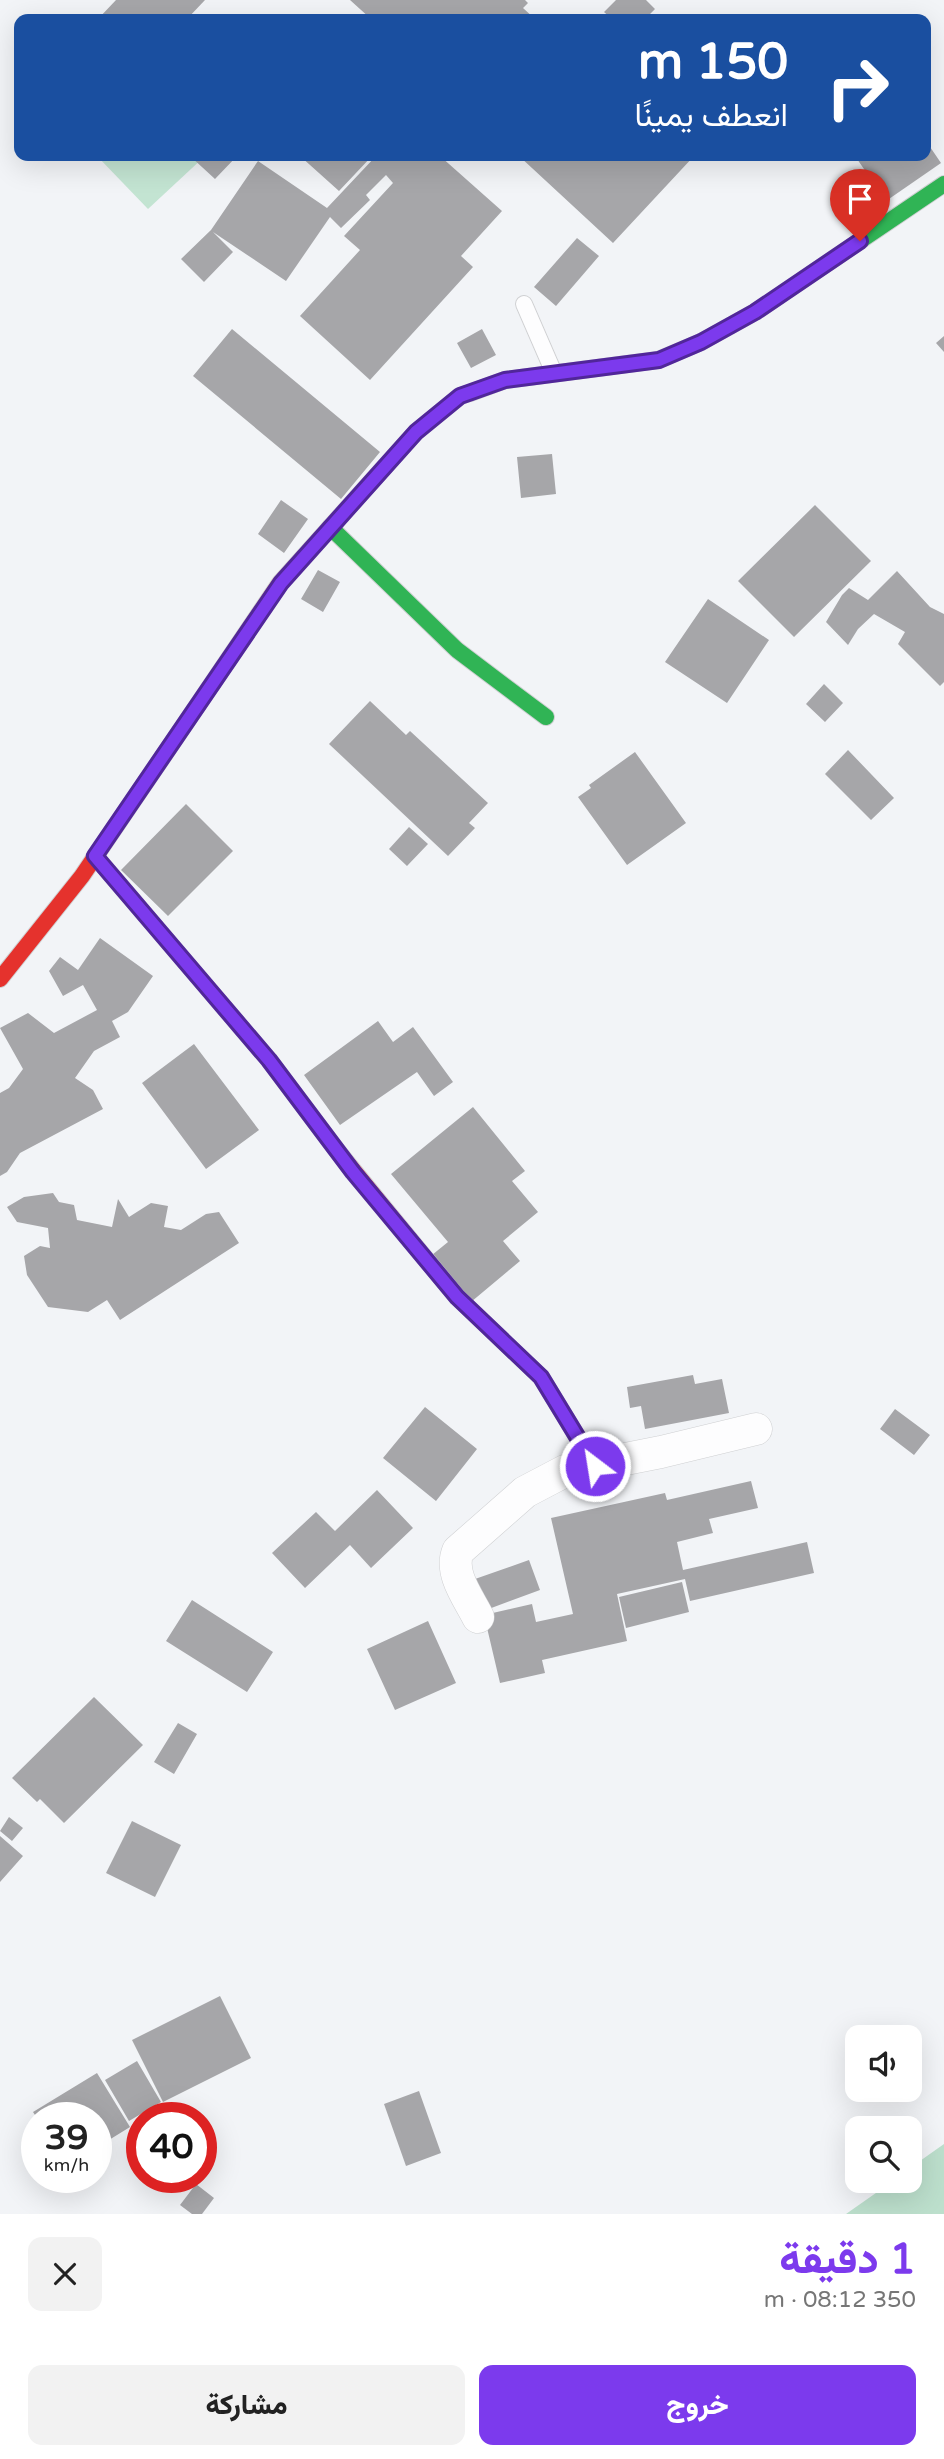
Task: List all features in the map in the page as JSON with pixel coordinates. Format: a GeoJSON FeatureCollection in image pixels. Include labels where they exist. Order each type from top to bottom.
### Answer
{"type":"FeatureCollection","features":[{"type":"Feature","properties":{"kind":"street"},"geometry":{"type":"LineString","coordinates":[[0,979],[82,876],[281,583],[416,432],[460,396],[505,380],[659,360],[701,342],[755,312],[944,184]]}},
{"type":"Feature","properties":{"kind":"street"},"geometry":{"type":"LineString","coordinates":[[330,527],[457,650],[546,717]]}},
{"type":"Feature","properties":{"kind":"street"},"geometry":{"type":"LineString","coordinates":[[95,856],[269,1060],[353,1172],[457,1297],[541,1377],[595,1466]]}},
{"type":"Feature","properties":{"kind":"street"},"geometry":{"type":"LineString","coordinates":[[478,1617],[456,1572],[454,1560],[458,1551],[525,1492],[565,1471],[756,1429]]}},
{"type":"Feature","properties":{"kind":"lane"},"geometry":{"type":"LineString","coordinates":[[524,304],[555,373]]}},
{"type":"Feature","properties":{"kind":"green space"},"geometry":{"type":"Polygon","coordinates":[[[102,161],[200,161],[148,209],[102,161]]]}},
{"type":"Feature","properties":{"kind":"green space"},"geometry":{"type":"Polygon","coordinates":[[[944,2144],[944,2214],[846,2214],[876,2193],[922,2193],[922,2160],[944,2144]]]}},
{"type":"Feature","properties":{"kind":"building"},"geometry":{"type":"Polygon","coordinates":[[[116,0],[205,0],[192,14],[103,14],[116,0]]]}},
{"type":"Feature","properties":{"kind":"building"},"geometry":{"type":"Polygon","coordinates":[[[350,0],[525,0],[528,3],[523,8],[530,14],[365,14],[350,0]]]}},
{"type":"Feature","properties":{"kind":"building"},"geometry":{"type":"Polygon","coordinates":[[[616,0],[646,0],[655,9],[650,14],[604,12],[616,0]]]}},
{"type":"Feature","properties":{"kind":"building"},"geometry":{"type":"Polygon","coordinates":[[[931,148],[941,163],[886,201],[858,161],[931,161],[931,148]]]}},
{"type":"Feature","properties":{"kind":"building"},"geometry":{"type":"Polygon","coordinates":[[[195,161],[232,161],[215,179],[195,161]]]}},
{"type":"Feature","properties":{"kind":"building"},"geometry":{"type":"Polygon","coordinates":[[[258,161],[327,208],[371,161],[446,161],[502,211],[461,256],[473,267],[370,380],[300,316],[360,250],[344,236],[393,183],[386,175],[366,195],[370,200],[341,228],[330,217],[286,281],[213,232],[233,252],[204,282],[181,259],[211,230],[258,161]]]}},
{"type":"Feature","properties":{"kind":"building"},"geometry":{"type":"Polygon","coordinates":[[[306,161],[367,161],[339,191],[306,161]]]}},
{"type":"Feature","properties":{"kind":"building"},"geometry":{"type":"Polygon","coordinates":[[[524,161],[689,161],[613,243],[524,161]]]}},
{"type":"Feature","properties":{"kind":"building"},"geometry":{"type":"Polygon","coordinates":[[[577,238],[599,256],[556,306],[534,287],[577,238]]]}},
{"type":"Feature","properties":{"kind":"building"},"geometry":{"type":"Polygon","coordinates":[[[232,329],[380,452],[341,499],[193,376],[232,329]]]}},
{"type":"Feature","properties":{"kind":"building"},"geometry":{"type":"Polygon","coordinates":[[[482,329],[496,355],[471,368],[457,343],[482,329]]]}},
{"type":"Feature","properties":{"kind":"building"},"geometry":{"type":"Polygon","coordinates":[[[944,336],[944,352],[936,343],[944,336]]]}},
{"type":"Feature","properties":{"kind":"building"},"geometry":{"type":"Polygon","coordinates":[[[552,454],[556,494],[521,498],[517,457],[552,454]]]}},
{"type":"Feature","properties":{"kind":"building"},"geometry":{"type":"Polygon","coordinates":[[[281,500],[308,519],[284,553],[258,534],[281,500]]]}},
{"type":"Feature","properties":{"kind":"building"},"geometry":{"type":"Polygon","coordinates":[[[815,505],[871,561],[794,637],[738,581],[815,505]]]}},
{"type":"Feature","properties":{"kind":"building"},"geometry":{"type":"Polygon","coordinates":[[[318,570],[340,582],[323,612],[301,599],[318,570]]]}},
{"type":"Feature","properties":{"kind":"building"},"geometry":{"type":"Polygon","coordinates":[[[897,571],[930,607],[944,614],[944,682],[940,686],[898,644],[905,632],[874,614],[858,629],[848,645],[826,622],[849,588],[868,600],[897,571]]]}},
{"type":"Feature","properties":{"kind":"building"},"geometry":{"type":"Polygon","coordinates":[[[708,599],[769,640],[727,703],[665,662],[708,599]]]}},
{"type":"Feature","properties":{"kind":"building"},"geometry":{"type":"Polygon","coordinates":[[[824,684],[843,703],[825,722],[806,704],[824,684]]]}},
{"type":"Feature","properties":{"kind":"building"},"geometry":{"type":"Polygon","coordinates":[[[370,701],[406,735],[410,731],[488,803],[469,823],[475,828],[448,856],[329,744],[370,701]]]}},
{"type":"Feature","properties":{"kind":"building"},"geometry":{"type":"Polygon","coordinates":[[[848,750],[894,798],[871,820],[825,774],[848,750]]]}},
{"type":"Feature","properties":{"kind":"building"},"geometry":{"type":"Polygon","coordinates":[[[635,752],[686,823],[627,865],[578,797],[591,788],[589,785],[635,752]]]}},
{"type":"Feature","properties":{"kind":"building"},"geometry":{"type":"Polygon","coordinates":[[[186,804],[233,851],[168,916],[121,870],[186,804]]]}},
{"type":"Feature","properties":{"kind":"building"},"geometry":{"type":"Polygon","coordinates":[[[409,827],[428,844],[407,866],[389,849],[409,827]]]}},
{"type":"Feature","properties":{"kind":"building"},"geometry":{"type":"Polygon","coordinates":[[[100,938],[153,976],[128,1012],[112,1021],[120,1037],[94,1051],[75,1078],[93,1090],[103,1109],[20,1153],[7,1172],[0,1176],[0,1093],[9,1088],[23,1069],[0,1028],[28,1013],[54,1033],[97,1010],[83,985],[63,996],[49,971],[60,957],[78,970],[100,938]]]}},
{"type":"Feature","properties":{"kind":"building"},"geometry":{"type":"Polygon","coordinates":[[[378,1021],[393,1042],[413,1027],[453,1082],[434,1096],[417,1072],[340,1125],[304,1075],[378,1021]]]}},
{"type":"Feature","properties":{"kind":"building"},"geometry":{"type":"Polygon","coordinates":[[[194,1044],[259,1130],[206,1169],[142,1083],[194,1044]]]}},
{"type":"Feature","properties":{"kind":"building"},"geometry":{"type":"Polygon","coordinates":[[[473,1107],[525,1171],[512,1181],[538,1212],[503,1241],[520,1261],[471,1302],[432,1255],[448,1242],[391,1174],[473,1107]]]}},
{"type":"Feature","properties":{"kind":"building"},"geometry":{"type":"Polygon","coordinates":[[[53,1193],[59,1202],[74,1205],[77,1220],[112,1227],[118,1199],[129,1217],[151,1203],[168,1206],[164,1227],[181,1230],[206,1214],[219,1212],[239,1243],[120,1320],[107,1300],[88,1312],[48,1307],[27,1275],[24,1256],[40,1246],[50,1248],[48,1228],[17,1222],[7,1207],[24,1197],[53,1193]]]}},
{"type":"Feature","properties":{"kind":"building"},"geometry":{"type":"Polygon","coordinates":[[[693,1375],[695,1384],[722,1379],[729,1413],[645,1429],[641,1406],[630,1408],[627,1387],[693,1375]]]}},
{"type":"Feature","properties":{"kind":"building"},"geometry":{"type":"Polygon","coordinates":[[[425,1407],[477,1449],[436,1501],[383,1458],[425,1407]]]}},
{"type":"Feature","properties":{"kind":"building"},"geometry":{"type":"Polygon","coordinates":[[[895,1409],[930,1435],[914,1455],[880,1429],[895,1409]]]}},
{"type":"Feature","properties":{"kind":"building"},"geometry":{"type":"Polygon","coordinates":[[[751,1481],[758,1508],[709,1519],[713,1533],[677,1542],[683,1570],[807,1542],[814,1573],[690,1601],[685,1579],[617,1594],[627,1641],[542,1660],[545,1673],[500,1683],[484,1615],[532,1604],[536,1622],[573,1614],[551,1518],[665,1493],[667,1500],[751,1481]]]}},
{"type":"Feature","properties":{"kind":"building"},"geometry":{"type":"Polygon","coordinates":[[[377,1490],[413,1528],[371,1568],[350,1545],[305,1588],[272,1553],[316,1512],[335,1531],[377,1490]]]}},
{"type":"Feature","properties":{"kind":"building"},"geometry":{"type":"Polygon","coordinates":[[[529,1560],[540,1590],[486,1610],[475,1579],[529,1560]]]}},
{"type":"Feature","properties":{"kind":"building"},"geometry":{"type":"Polygon","coordinates":[[[682,1582],[689,1612],[626,1628],[619,1597],[682,1582]]]}},
{"type":"Feature","properties":{"kind":"building"},"geometry":{"type":"Polygon","coordinates":[[[192,1600],[273,1652],[247,1692],[166,1641],[192,1600]]]}},
{"type":"Feature","properties":{"kind":"building"},"geometry":{"type":"Polygon","coordinates":[[[428,1621],[456,1683],[395,1710],[367,1649],[428,1621]]]}},
{"type":"Feature","properties":{"kind":"building"},"geometry":{"type":"Polygon","coordinates":[[[94,1697],[143,1745],[64,1823],[40,1799],[37,1802],[12,1778],[94,1697]]]}},
{"type":"Feature","properties":{"kind":"building"},"geometry":{"type":"Polygon","coordinates":[[[178,1723],[197,1734],[174,1774],[154,1762],[178,1723]]]}},
{"type":"Feature","properties":{"kind":"building"},"geometry":{"type":"Polygon","coordinates":[[[9,1817],[23,1828],[12,1841],[0,1831],[9,1817]]]}},
{"type":"Feature","properties":{"kind":"building"},"geometry":{"type":"Polygon","coordinates":[[[132,1821],[181,1845],[155,1897],[106,1873],[132,1821]]]}},
{"type":"Feature","properties":{"kind":"building"},"geometry":{"type":"Polygon","coordinates":[[[0,1836],[23,1856],[0,1882],[0,1836]]]}},
{"type":"Feature","properties":{"kind":"building"},"geometry":{"type":"Polygon","coordinates":[[[220,1996],[251,2058],[163,2102],[132,2040],[220,1996]]]}},
{"type":"Feature","properties":{"kind":"building"},"geometry":{"type":"Polygon","coordinates":[[[137,2061],[161,2102],[126,2102],[126,2116],[105,2080],[137,2061]]]}},
{"type":"Feature","properties":{"kind":"building"},"geometry":{"type":"Polygon","coordinates":[[[97,2073],[126,2120],[126,2129],[112,2138],[112,2102],[49,2102],[97,2073]]]}},
{"type":"Feature","properties":{"kind":"building"},"geometry":{"type":"Polygon","coordinates":[[[419,2091],[441,2153],[406,2166],[384,2104],[419,2091]]]}},
{"type":"Feature","properties":{"kind":"building"},"geometry":{"type":"Polygon","coordinates":[[[189,2193],[208,2193],[214,2198],[202,2214],[192,2214],[180,2205],[189,2193]]]}},
{"type":"Feature","properties":{"kind":"traffic: fast"},"geometry":{"type":"LineString","coordinates":[[470,393],[505,380],[658,360],[701,342],[755,312],[944,184]]}},
{"type":"Feature","properties":{"kind":"traffic: fast"},"geometry":{"type":"LineString","coordinates":[[330,527],[457,650],[546,717]]}},
{"type":"Feature","properties":{"kind":"traffic: fast"},"geometry":{"type":"LineString","coordinates":[[95,856],[269,1060],[335,1148]]}},
{"type":"Feature","properties":{"kind":"traffic: slow"},"geometry":{"type":"LineString","coordinates":[[164,755],[280,583],[416,432],[460,396],[470,393]]}},
{"type":"Feature","properties":{"kind":"traffic: jam"},"geometry":{"type":"LineString","coordinates":[[0,979],[82,876],[164,755]]}},
{"type":"Feature","properties":{"kind":"traffic: jam"},"geometry":{"type":"LineString","coordinates":[[335,1148],[457,1297],[541,1377],[595,1466]]}},
{"type":"Feature","properties":{"kind":"route"},"geometry":{"type":"LineString","coordinates":[[595,1466],[541,1377],[457,1297],[353,1172],[269,1060],[95,856],[281,583],[416,432],[460,396],[505,380],[659,360],[701,342],[755,312],[860,241]]}}]}
